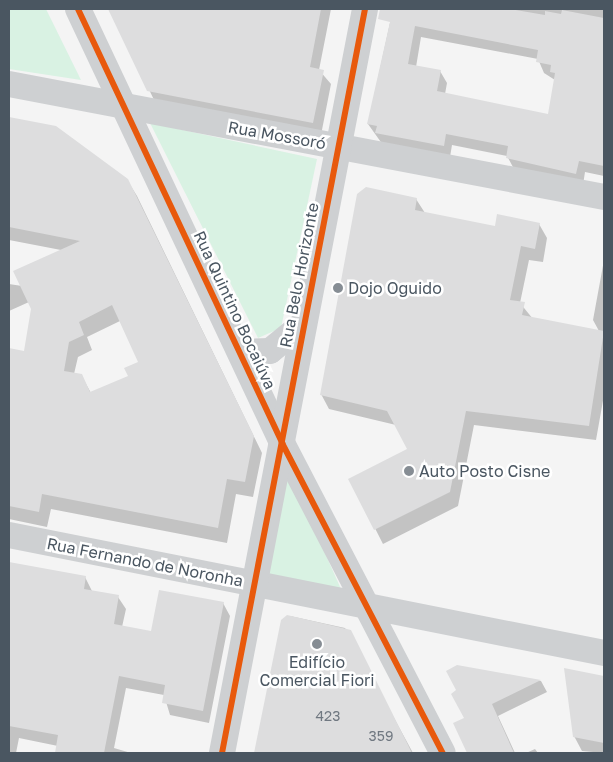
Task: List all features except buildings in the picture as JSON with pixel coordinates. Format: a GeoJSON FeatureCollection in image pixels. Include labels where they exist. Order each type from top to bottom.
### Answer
{"type":"FeatureCollection","features":[{"type":"Feature","properties":{"kind":"street","name":"Rua Quintino Bocaiúva"},"geometry":{"type":"LineString","coordinates":[[78,9],[241,352],[282,443],[444,753]]}},
{"type":"Feature","properties":{"kind":"street","name":"Rua Belo Horizonte"},"geometry":{"type":"LineString","coordinates":[[222,753],[282,443],[302,324],[365,9]]}},
{"type":"Feature","properties":{"kind":"street","name":"Rua Mossoró"},"geometry":{"type":"LineString","coordinates":[[9,84],[604,197]]}},
{"type":"Feature","properties":{"kind":"street"},"geometry":{"type":"LineString","coordinates":[[241,352],[270,351],[302,324]]}},
{"type":"Feature","properties":{"kind":"street","name":"Rua Fernando de Noronha"},"geometry":{"type":"LineString","coordinates":[[9,535],[255,583],[368,608],[604,653]]}},
{"type":"Feature","properties":{"kind":"green space"},"geometry":{"type":"Polygon","coordinates":[[[9,9],[46,9],[81,80],[9,69],[9,9]]]}},
{"type":"Feature","properties":{"kind":"green space"},"geometry":{"type":"Polygon","coordinates":[[[150,123],[317,159],[281,328],[258,338],[150,123]]]}},
{"type":"Feature","properties":{"kind":"green space"},"geometry":{"type":"Polygon","coordinates":[[[287,468],[345,598],[267,577],[287,468]]]}},
{"type":"Feature","properties":{"kind":"cycle path"},"geometry":{"type":"LineString","coordinates":[[78,9],[282,443],[443,753]]}},
{"type":"Feature","properties":{"kind":"cycle path"},"geometry":{"type":"LineString","coordinates":[[222,753],[365,9]]}},
{"type":"Feature","properties":{"kind":"place","name":"Dojo Oguido"},"geometry":{"type":"Point","coordinates":[338,288]}},
{"type":"Feature","properties":{"kind":"place","name":"Auto Posto Cisne"},"geometry":{"type":"Point","coordinates":[409,471]}},
{"type":"Feature","properties":{"kind":"place","name":"Edifício Comercial Fiori"},"geometry":{"type":"Point","coordinates":[317,644]}}]}
